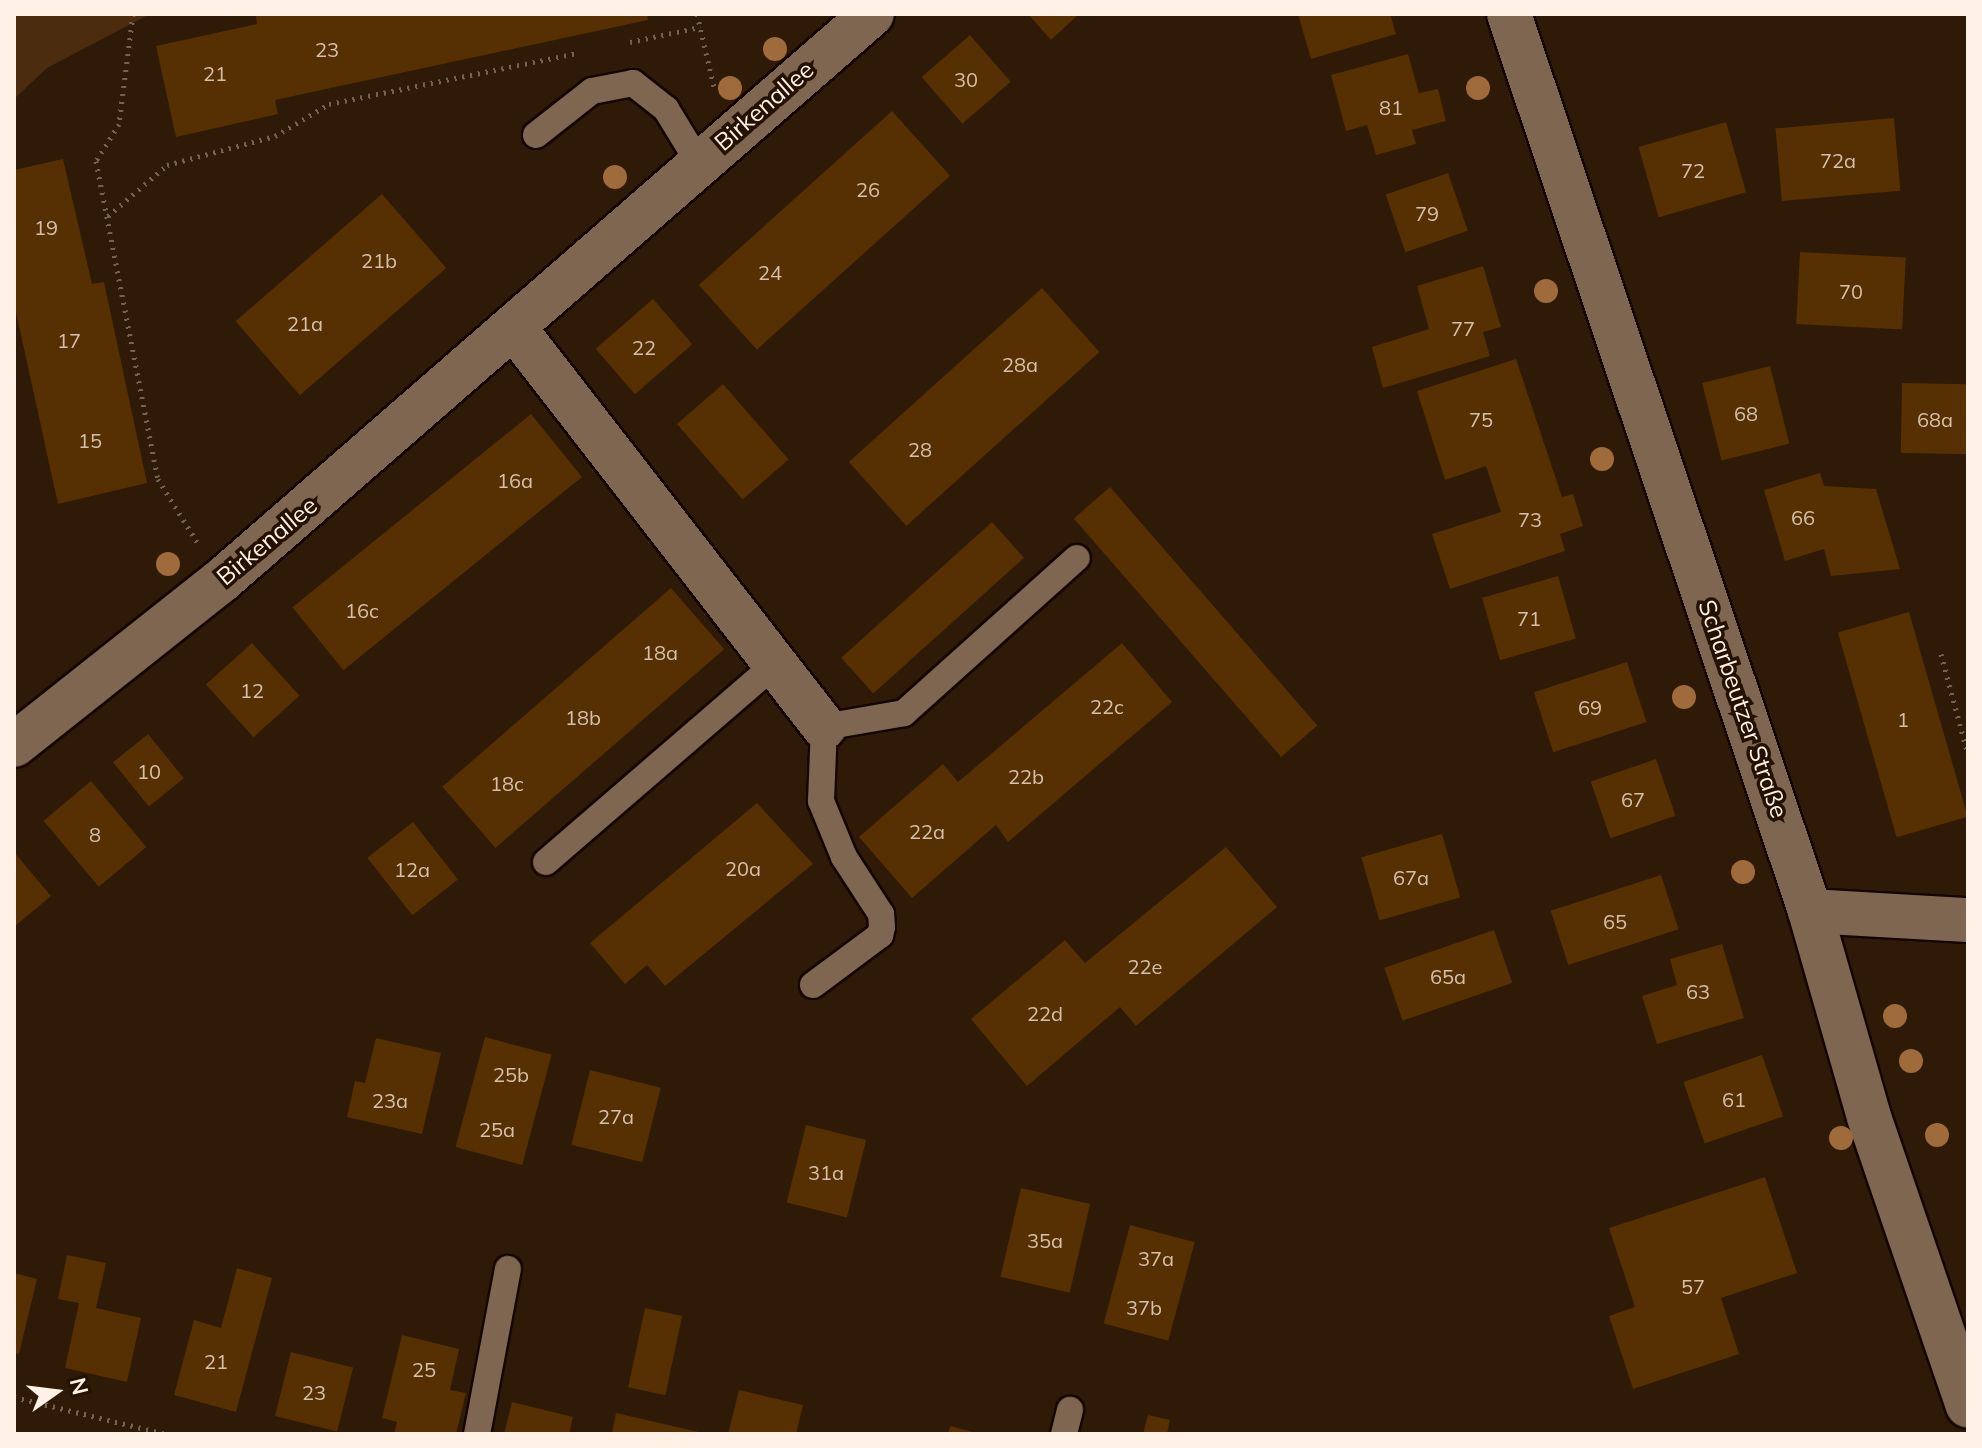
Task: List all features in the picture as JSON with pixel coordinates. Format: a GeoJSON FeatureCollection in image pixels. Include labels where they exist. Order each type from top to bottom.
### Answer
{"type":"FeatureCollection","features":[{"type":"Feature","properties":{"kind":"street","name":"Birkenallee"},"geometry":{"type":"LineString","coordinates":[[14,745],[221,581],[515,329],[712,151],[872,14]]}},
{"type":"Feature","properties":{"kind":"street","name":"Scharbeutzer Straße"},"geometry":{"type":"LineString","coordinates":[[1509,14],[1810,911],[1869,1117],[1968,1406]]}},
{"type":"Feature","properties":{"kind":"street"},"geometry":{"type":"LineString","coordinates":[[515,329],[824,727]]}},
{"type":"Feature","properties":{"kind":"street"},"geometry":{"type":"LineString","coordinates":[[1810,911],[1968,920]]}},
{"type":"Feature","properties":{"kind":"lane"},"geometry":{"type":"LineString","coordinates":[[536,135],[592,91],[633,83],[712,151]]}},
{"type":"Feature","properties":{"kind":"lane"},"geometry":{"type":"LineString","coordinates":[[813,985],[880,935],[882,927],[881,914],[844,857],[821,801],[824,727],[904,713],[1077,558]]}},
{"type":"Feature","properties":{"kind":"lane"},"geometry":{"type":"LineString","coordinates":[[546,862],[775,664]]}},
{"type":"Feature","properties":{"kind":"lane"},"geometry":{"type":"LineString","coordinates":[[477,1434],[508,1269]]}},
{"type":"Feature","properties":{"kind":"path"},"geometry":{"type":"LineString","coordinates":[[133,14],[119,124],[96,161],[158,479],[221,581]]}},
{"type":"Feature","properties":{"kind":"path"},"geometry":{"type":"LineString","coordinates":[[697,14],[712,151]]}},
{"type":"Feature","properties":{"kind":"path"},"geometry":{"type":"LineString","coordinates":[[622,43],[700,27]]}},
{"type":"Feature","properties":{"kind":"path"},"geometry":{"type":"LineString","coordinates":[[108,216],[167,165],[275,136],[329,104],[592,50]]}},
{"type":"Feature","properties":{"kind":"path"},"geometry":{"type":"LineString","coordinates":[[1941,654],[1968,755]]}},
{"type":"Feature","properties":{"kind":"path"},"geometry":{"type":"LineString","coordinates":[[14,1397],[166,1434]]}},
{"type":"Feature","properties":{"kind":"shaded area"},"geometry":{"type":"Polygon","coordinates":[[[14,14],[150,14],[47,68],[14,99],[14,14]]]}},
{"type":"Feature","properties":{"kind":"building"},"geometry":{"type":"Polygon","coordinates":[[[647,14],[648,20],[275,100],[278,114],[176,137],[156,46],[257,24],[256,15],[647,14]]]}},
{"type":"Feature","properties":{"kind":"building"},"geometry":{"type":"Polygon","coordinates":[[[1028,14],[1079,14],[1051,40],[1028,14]]]}},
{"type":"Feature","properties":{"kind":"building"},"geometry":{"type":"Polygon","coordinates":[[[1298,14],[1390,14],[1396,34],[1311,59],[1298,14]]]}},
{"type":"Feature","properties":{"kind":"building"},"geometry":{"type":"Polygon","coordinates":[[[970,35],[1011,82],[962,124],[922,77],[970,35]]]}},
{"type":"Feature","properties":{"kind":"building"},"geometry":{"type":"Polygon","coordinates":[[[1408,54],[1419,93],[1438,89],[1446,121],[1412,130],[1416,144],[1376,155],[1367,125],[1346,131],[1331,75],[1408,54]]]}},
{"type":"Feature","properties":{"kind":"building"},"geometry":{"type":"Polygon","coordinates":[[[892,111],[950,176],[757,350],[699,285],[892,111]]]}},
{"type":"Feature","properties":{"kind":"building"},"geometry":{"type":"Polygon","coordinates":[[[1894,118],[1900,191],[1782,201],[1775,128],[1894,118]]]}},
{"type":"Feature","properties":{"kind":"building"},"geometry":{"type":"Polygon","coordinates":[[[1726,122],[1746,192],[1659,217],[1639,147],[1726,122]]]}},
{"type":"Feature","properties":{"kind":"building"},"geometry":{"type":"Polygon","coordinates":[[[63,159],[92,284],[104,282],[147,483],[58,504],[14,303],[14,170],[63,159]]]}},
{"type":"Feature","properties":{"kind":"building"},"geometry":{"type":"Polygon","coordinates":[[[1448,173],[1468,231],[1405,252],[1386,194],[1448,173]]]}},
{"type":"Feature","properties":{"kind":"building"},"geometry":{"type":"Polygon","coordinates":[[[382,194],[446,268],[300,395],[236,321],[382,194]]]}},
{"type":"Feature","properties":{"kind":"building"},"geometry":{"type":"Polygon","coordinates":[[[1800,252],[1906,258],[1902,329],[1796,324],[1800,252]]]}},
{"type":"Feature","properties":{"kind":"building"},"geometry":{"type":"Polygon","coordinates":[[[1483,266],[1501,327],[1483,332],[1490,356],[1383,388],[1372,347],[1429,329],[1417,286],[1483,266]]]}},
{"type":"Feature","properties":{"kind":"building"},"geometry":{"type":"Polygon","coordinates":[[[1042,288],[1100,352],[906,526],[849,462],[1042,288]]]}},
{"type":"Feature","properties":{"kind":"building"},"geometry":{"type":"Polygon","coordinates":[[[653,299],[692,344],[635,394],[596,349],[653,299]]]}},
{"type":"Feature","properties":{"kind":"building"},"geometry":{"type":"Polygon","coordinates":[[[1516,359],[1562,497],[1573,494],[1583,526],[1560,534],[1565,551],[1450,589],[1432,534],[1501,512],[1486,466],[1445,480],[1417,391],[1516,359]]]}},
{"type":"Feature","properties":{"kind":"building"},"geometry":{"type":"Polygon","coordinates":[[[1770,366],[1789,444],[1721,461],[1702,383],[1770,366]]]}},
{"type":"Feature","properties":{"kind":"building"},"geometry":{"type":"Polygon","coordinates":[[[1902,383],[1968,384],[1967,454],[1901,453],[1902,383]]]}},
{"type":"Feature","properties":{"kind":"building"},"geometry":{"type":"Polygon","coordinates":[[[723,384],[789,459],[743,499],[677,424],[723,384]]]}},
{"type":"Feature","properties":{"kind":"building"},"geometry":{"type":"Polygon","coordinates":[[[531,414],[582,477],[343,670],[292,607],[531,414]]]}},
{"type":"Feature","properties":{"kind":"building"},"geometry":{"type":"Polygon","coordinates":[[[1820,473],[1824,486],[1876,489],[1900,569],[1831,576],[1824,549],[1785,561],[1764,490],[1820,473]]]}},
{"type":"Feature","properties":{"kind":"building"},"geometry":{"type":"Polygon","coordinates":[[[1110,487],[1317,725],[1281,757],[1074,518],[1110,487]]]}},
{"type":"Feature","properties":{"kind":"building"},"geometry":{"type":"Polygon","coordinates":[[[992,522],[1024,558],[873,694],[841,658],[992,522]]]}},
{"type":"Feature","properties":{"kind":"building"},"geometry":{"type":"Polygon","coordinates":[[[1558,576],[1576,638],[1500,660],[1482,598],[1558,576]]]}},
{"type":"Feature","properties":{"kind":"building"},"geometry":{"type":"Polygon","coordinates":[[[671,588],[724,649],[495,848],[442,787],[671,588]]]}},
{"type":"Feature","properties":{"kind":"building"},"geometry":{"type":"Polygon","coordinates":[[[1909,612],[1968,817],[1897,837],[1838,632],[1909,612]]]}},
{"type":"Feature","properties":{"kind":"building"},"geometry":{"type":"Polygon","coordinates":[[[252,643],[300,696],[253,737],[206,684],[252,643]]]}},
{"type":"Feature","properties":{"kind":"building"},"geometry":{"type":"Polygon","coordinates":[[[1122,643],[1172,702],[1008,842],[996,825],[912,898],[859,837],[943,764],[958,782],[1122,643]]]}},
{"type":"Feature","properties":{"kind":"building"},"geometry":{"type":"Polygon","coordinates":[[[1627,662],[1646,722],[1553,752],[1534,692],[1627,662]]]}},
{"type":"Feature","properties":{"kind":"building"},"geometry":{"type":"Polygon","coordinates":[[[148,734],[184,778],[149,807],[113,762],[148,734]]]}},
{"type":"Feature","properties":{"kind":"building"},"geometry":{"type":"Polygon","coordinates":[[[1656,759],[1676,816],[1610,838],[1591,781],[1656,759]]]}},
{"type":"Feature","properties":{"kind":"building"},"geometry":{"type":"Polygon","coordinates":[[[91,781],[146,847],[99,887],[44,821],[91,781]]]}},
{"type":"Feature","properties":{"kind":"building"},"geometry":{"type":"Polygon","coordinates":[[[757,803],[813,864],[665,986],[647,965],[625,984],[590,943],[757,803]]]}},
{"type":"Feature","properties":{"kind":"building"},"geometry":{"type":"Polygon","coordinates":[[[413,822],[458,880],[412,915],[367,858],[413,822]]]}},
{"type":"Feature","properties":{"kind":"building"},"geometry":{"type":"Polygon","coordinates":[[[1442,834],[1460,897],[1379,921],[1361,857],[1442,834]]]}},
{"type":"Feature","properties":{"kind":"building"},"geometry":{"type":"Polygon","coordinates":[[[1226,847],[1277,907],[1136,1026],[1120,1007],[1027,1086],[971,1019],[1065,940],[1085,963],[1226,847]]]}},
{"type":"Feature","properties":{"kind":"building"},"geometry":{"type":"Polygon","coordinates":[[[14,852],[51,896],[14,927],[14,852]]]}},
{"type":"Feature","properties":{"kind":"building"},"geometry":{"type":"Polygon","coordinates":[[[1661,875],[1679,929],[1568,965],[1551,911],[1661,875]]]}},
{"type":"Feature","properties":{"kind":"building"},"geometry":{"type":"Polygon","coordinates":[[[1494,930],[1512,983],[1403,1021],[1384,968],[1494,930]]]}},
{"type":"Feature","properties":{"kind":"building"},"geometry":{"type":"Polygon","coordinates":[[[1722,944],[1744,1018],[1657,1044],[1642,996],[1677,985],[1670,959],[1722,944]]]}},
{"type":"Feature","properties":{"kind":"building"},"geometry":{"type":"Polygon","coordinates":[[[485,1037],[552,1055],[522,1165],[455,1147],[485,1037]]]}},
{"type":"Feature","properties":{"kind":"building"},"geometry":{"type":"Polygon","coordinates":[[[376,1038],[441,1053],[422,1134],[347,1117],[355,1081],[365,1083],[376,1038]]]}},
{"type":"Feature","properties":{"kind":"building"},"geometry":{"type":"Polygon","coordinates":[[[1762,1055],[1783,1116],[1705,1143],[1684,1082],[1762,1055]]]}},
{"type":"Feature","properties":{"kind":"building"},"geometry":{"type":"Polygon","coordinates":[[[590,1070],[661,1088],[642,1162],[571,1145],[590,1070]]]}},
{"type":"Feature","properties":{"kind":"building"},"geometry":{"type":"Polygon","coordinates":[[[806,1125],[866,1140],[847,1218],[787,1203],[806,1125]]]}},
{"type":"Feature","properties":{"kind":"building"},"geometry":{"type":"Polygon","coordinates":[[[1765,1177],[1797,1273],[1721,1298],[1739,1354],[1633,1389],[1609,1316],[1635,1307],[1609,1228],[1765,1177]]]}},
{"type":"Feature","properties":{"kind":"building"},"geometry":{"type":"Polygon","coordinates":[[[1021,1188],[1090,1204],[1070,1293],[1001,1277],[1021,1188]]]}},
{"type":"Feature","properties":{"kind":"building"},"geometry":{"type":"Polygon","coordinates":[[[1130,1225],[1195,1242],[1168,1341],[1104,1324],[1130,1225]]]}},
{"type":"Feature","properties":{"kind":"building"},"geometry":{"type":"Polygon","coordinates":[[[67,1255],[106,1263],[96,1308],[141,1318],[127,1382],[65,1368],[79,1303],[58,1299],[67,1255]]]}},
{"type":"Feature","properties":{"kind":"building"},"geometry":{"type":"Polygon","coordinates":[[[237,1268],[272,1278],[236,1412],[174,1395],[194,1320],[221,1328],[237,1268]]]}},
{"type":"Feature","properties":{"kind":"building"},"geometry":{"type":"Polygon","coordinates":[[[14,1273],[37,1279],[19,1354],[14,1353],[14,1273]]]}},
{"type":"Feature","properties":{"kind":"building"},"geometry":{"type":"Polygon","coordinates":[[[645,1308],[682,1316],[665,1395],[628,1387],[645,1308]]]}},
{"type":"Feature","properties":{"kind":"building"},"geometry":{"type":"Polygon","coordinates":[[[402,1335],[459,1349],[450,1390],[466,1393],[456,1434],[394,1434],[397,1422],[382,1418],[402,1335]]]}},
{"type":"Feature","properties":{"kind":"building"},"geometry":{"type":"Polygon","coordinates":[[[291,1352],[353,1367],[337,1432],[275,1416],[291,1352]]]}},
{"type":"Feature","properties":{"kind":"building"},"geometry":{"type":"Polygon","coordinates":[[[739,1390],[803,1405],[796,1434],[728,1434],[739,1390]]]}},
{"type":"Feature","properties":{"kind":"building"},"geometry":{"type":"Polygon","coordinates":[[[512,1402],[573,1417],[569,1434],[504,1434],[512,1402]]]}},
{"type":"Feature","properties":{"kind":"building"},"geometry":{"type":"Polygon","coordinates":[[[616,1413],[703,1433],[703,1434],[612,1434],[616,1413]]]}},
{"type":"Feature","properties":{"kind":"building"},"geometry":{"type":"Polygon","coordinates":[[[1148,1415],[1170,1420],[1167,1434],[1143,1434],[1148,1415]]]}},
{"type":"Feature","properties":{"kind":"building"},"geometry":{"type":"Polygon","coordinates":[[[950,1426],[976,1433],[948,1434],[950,1426]]]}}]}
